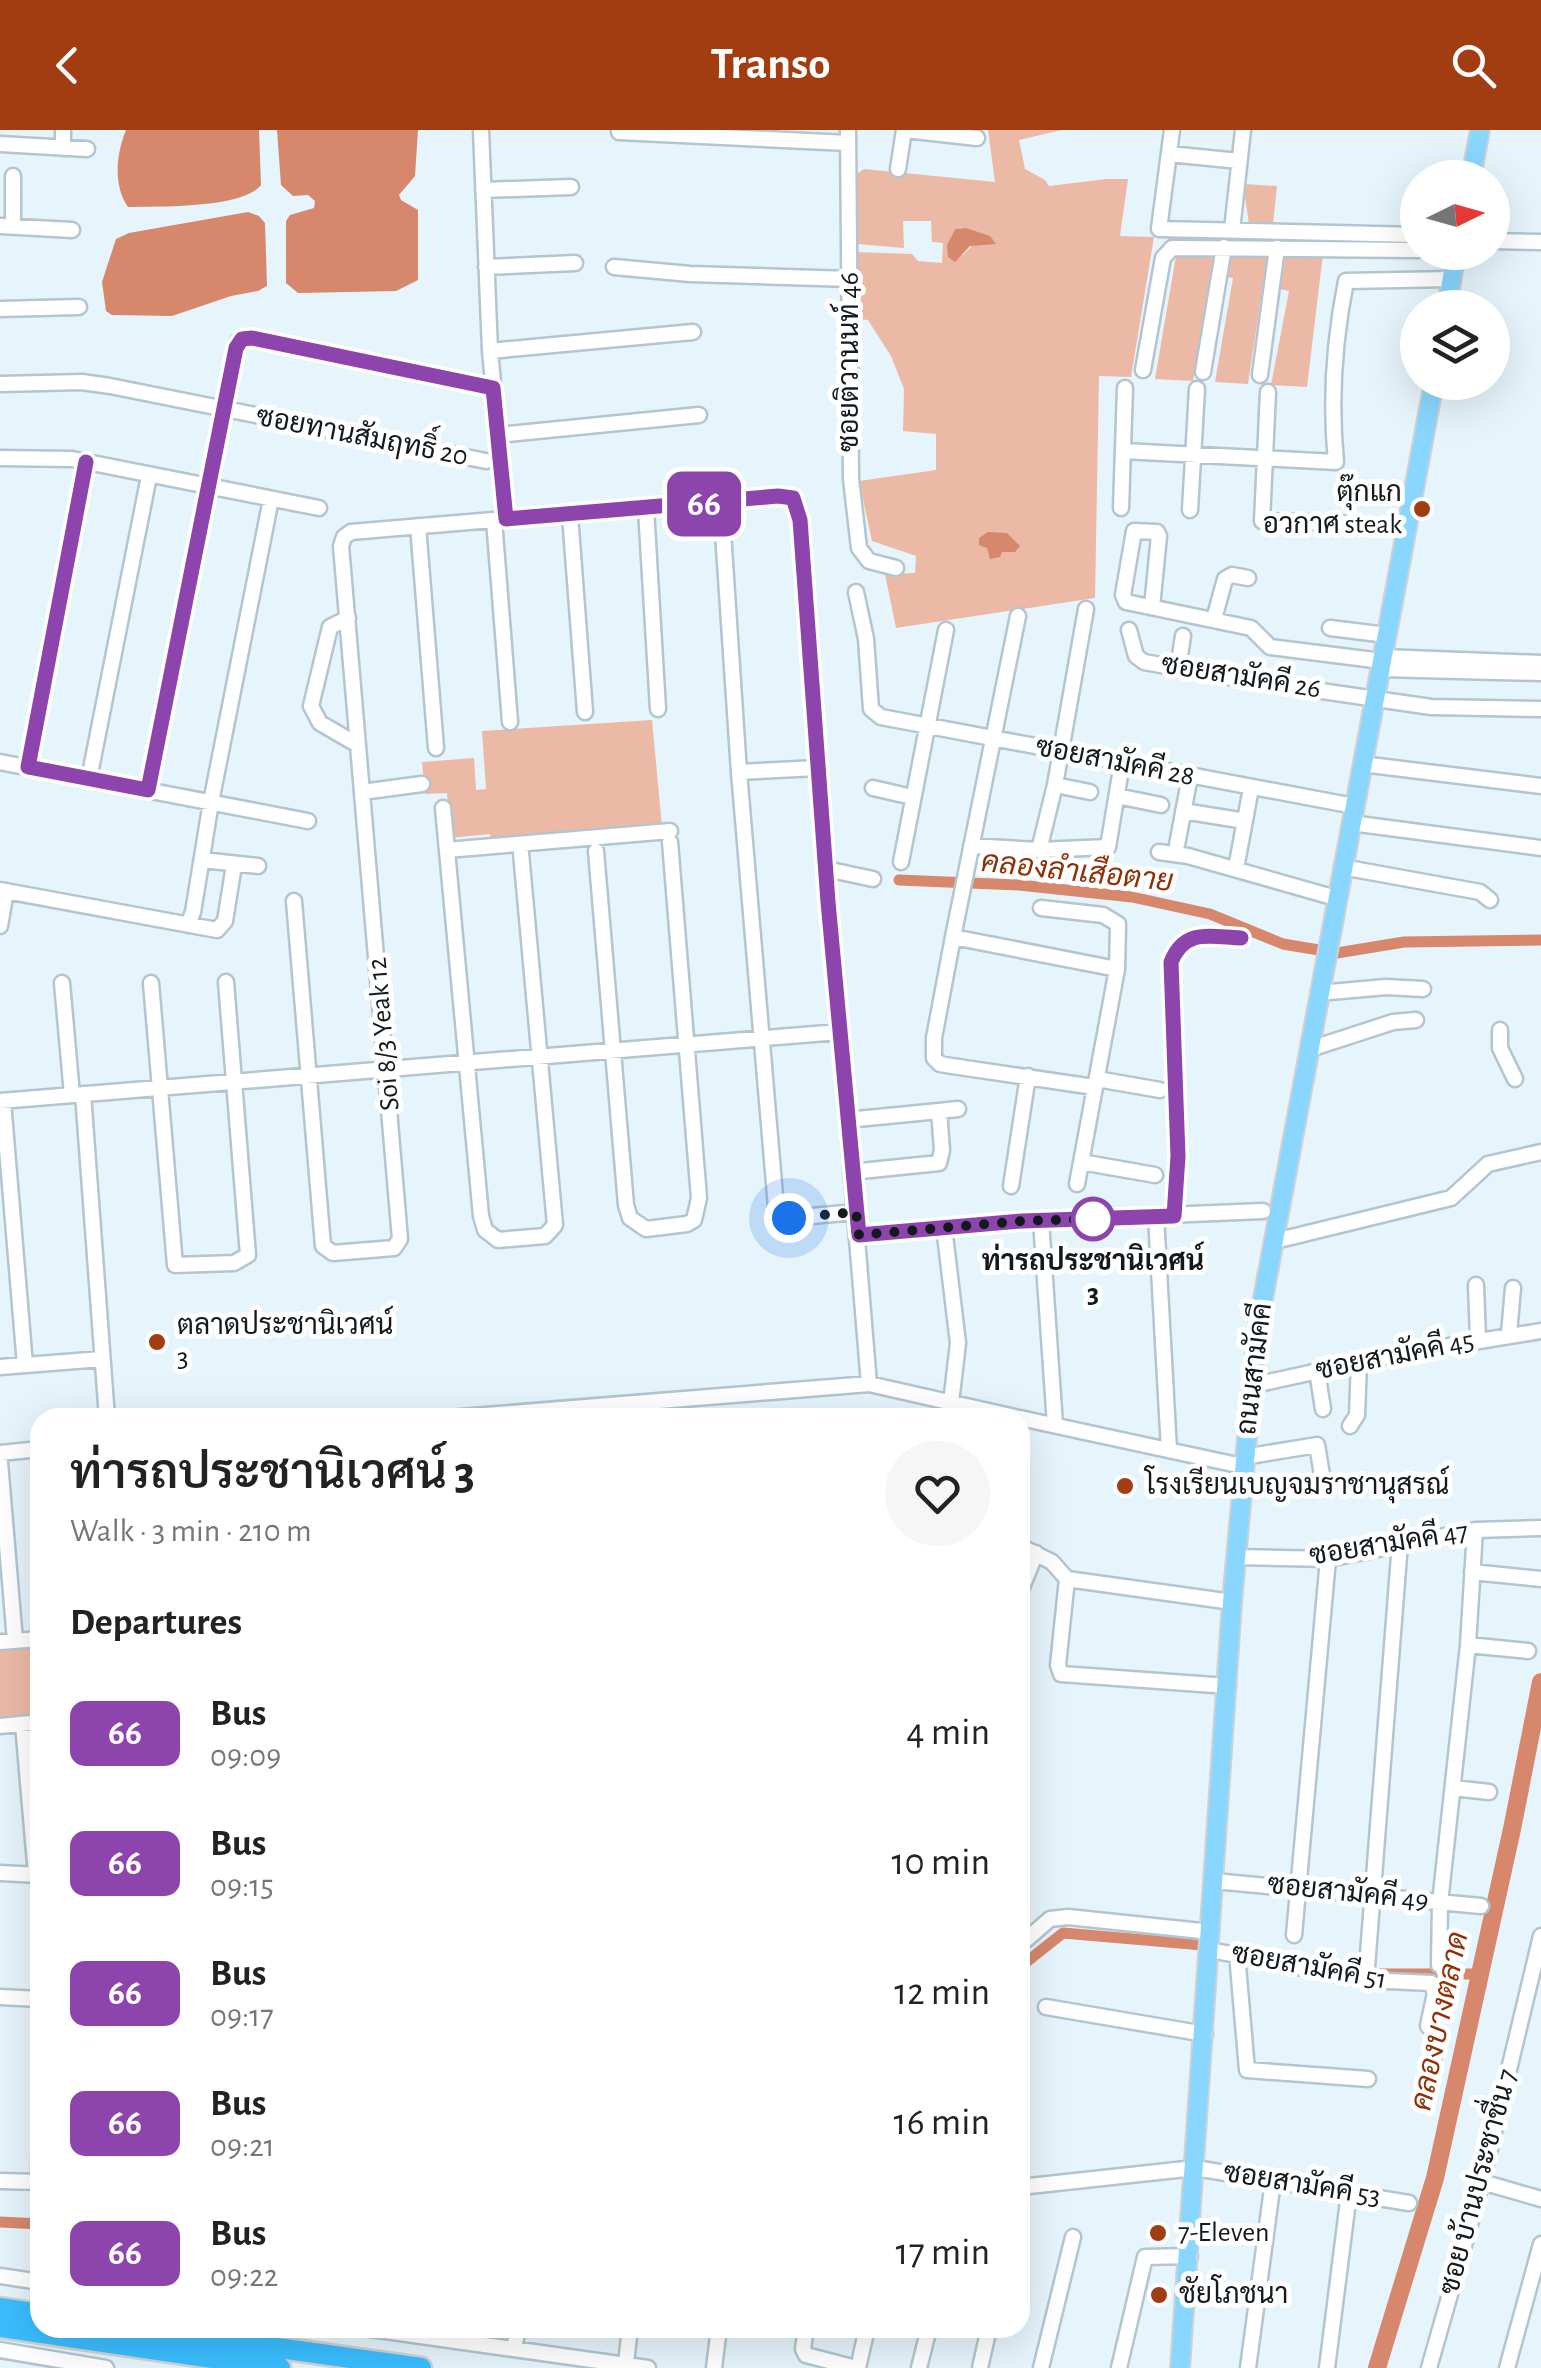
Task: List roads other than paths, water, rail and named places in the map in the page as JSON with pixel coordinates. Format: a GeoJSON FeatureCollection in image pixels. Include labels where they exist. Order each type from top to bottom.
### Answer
{"type":"FeatureCollection","features":[{"type":"Feature","properties":{"kind":"highway"},"geometry":{"type":"LineString","coordinates":[[0,2308],[30,2312]]}},
{"type":"Feature","properties":{"kind":"highway"},"geometry":{"type":"LineString","coordinates":[[0,2327],[30,2331]]}},
{"type":"Feature","properties":{"kind":"highway"},"geometry":{"type":"LineString","coordinates":[[75,2338],[280,2368]]}},
{"type":"Feature","properties":{"kind":"highway"},"geometry":{"type":"LineString","coordinates":[[208,2338],[421,2368]]}},
{"type":"Feature","properties":{"kind":"main road"},"geometry":{"type":"LineString","coordinates":[[1474,160],[1480,130]]}},
{"type":"Feature","properties":{"kind":"main road"},"geometry":{"type":"LineString","coordinates":[[1450,290],[1453,270]]}},
{"type":"Feature","properties":{"kind":"main road","name":"ถนนสามัคคี"},"geometry":{"type":"LineString","coordinates":[[1180,2368],[1250,1386],[1336,898],[1431,400]]}},
{"type":"Feature","properties":{"kind":"street"},"geometry":{"type":"LineString","coordinates":[[63,130],[63,148]]}},
{"type":"Feature","properties":{"kind":"street"},"geometry":{"type":"LineString","coordinates":[[481,130],[510,722]]}},
{"type":"Feature","properties":{"kind":"street"},"geometry":{"type":"LineString","coordinates":[[898,169],[904,130],[976,138]]}},
{"type":"Feature","properties":{"kind":"street"},"geometry":{"type":"LineString","coordinates":[[1172,130],[1158,229],[1400,235]]}},
{"type":"Feature","properties":{"kind":"street"},"geometry":{"type":"LineString","coordinates":[[1232,230],[1243,130]]}},
{"type":"Feature","properties":{"kind":"street"},"geometry":{"type":"LineString","coordinates":[[619,132],[848,136]]}},
{"type":"Feature","properties":{"kind":"street","name":"ซอยติวานนท์ 46"},"geometry":{"type":"LineString","coordinates":[[848,136],[850,464],[859,548],[869,561],[896,568]]}},
{"type":"Feature","properties":{"kind":"street"},"geometry":{"type":"LineString","coordinates":[[0,144],[87,149]]}},
{"type":"Feature","properties":{"kind":"street"},"geometry":{"type":"LineString","coordinates":[[1169,154],[1240,161]]}},
{"type":"Feature","properties":{"kind":"street"},"geometry":{"type":"LineString","coordinates":[[13,176],[7,226],[72,230]]}},
{"type":"Feature","properties":{"kind":"street"},"geometry":{"type":"LineString","coordinates":[[483,190],[571,187]]}},
{"type":"Feature","properties":{"kind":"street"},"geometry":{"type":"LineString","coordinates":[[1510,241],[1541,242]]}},
{"type":"Feature","properties":{"kind":"street"},"geometry":{"type":"LineString","coordinates":[[1203,372],[1224,247]]}},
{"type":"Feature","properties":{"kind":"street"},"geometry":{"type":"LineString","coordinates":[[1143,370],[1168,252],[1224,247],[1400,250]]}},
{"type":"Feature","properties":{"kind":"street"},"geometry":{"type":"LineString","coordinates":[[1260,375],[1277,248]]}},
{"type":"Feature","properties":{"kind":"street"},"geometry":{"type":"LineString","coordinates":[[486,267],[575,263]]}},
{"type":"Feature","properties":{"kind":"street"},"geometry":{"type":"LineString","coordinates":[[614,267],[690,274],[851,279]]}},
{"type":"Feature","properties":{"kind":"street"},"geometry":{"type":"LineString","coordinates":[[1123,451],[1336,462],[1336,330],[1346,281],[1452,280]]}},
{"type":"Feature","properties":{"kind":"street"},"geometry":{"type":"LineString","coordinates":[[0,309],[79,307]]}},
{"type":"Feature","properties":{"kind":"street"},"geometry":{"type":"LineString","coordinates":[[490,352],[693,332]]}},
{"type":"Feature","properties":{"kind":"street"},"geometry":{"type":"LineString","coordinates":[[148,790],[238,341],[247,338],[493,388]]}},
{"type":"Feature","properties":{"kind":"street","name":"ซอยทานสัมฤทธิ์ 20"},"geometry":{"type":"LineString","coordinates":[[0,384],[82,382],[486,461]]}},
{"type":"Feature","properties":{"kind":"street"},"geometry":{"type":"LineString","coordinates":[[1121,508],[1125,388]]}},
{"type":"Feature","properties":{"kind":"street"},"geometry":{"type":"LineString","coordinates":[[1190,510],[1197,389]]}},
{"type":"Feature","properties":{"kind":"street"},"geometry":{"type":"LineString","coordinates":[[1268,392],[1262,521],[1343,522]]}},
{"type":"Feature","properties":{"kind":"street"},"geometry":{"type":"LineString","coordinates":[[498,435],[699,415]]}},
{"type":"Feature","properties":{"kind":"street"},"geometry":{"type":"LineString","coordinates":[[0,458],[86,462],[319,508]]}},
{"type":"Feature","properties":{"kind":"street"},"geometry":{"type":"LineString","coordinates":[[28,767],[86,462]]}},
{"type":"Feature","properties":{"kind":"street"},"geometry":{"type":"LineString","coordinates":[[88,779],[149,476]]}},
{"type":"Feature","properties":{"kind":"street"},"geometry":{"type":"LineString","coordinates":[[436,748],[418,526],[778,496],[793,498],[800,520],[869,1384]]}},
{"type":"Feature","properties":{"kind":"street"},"geometry":{"type":"LineString","coordinates":[[188,925],[271,499]]}},
{"type":"Feature","properties":{"kind":"street"},"geometry":{"type":"LineString","coordinates":[[721,503],[739,772],[776,1207],[780,1216],[789,1218],[856,1212]]}},
{"type":"Feature","properties":{"kind":"street"},"geometry":{"type":"LineString","coordinates":[[646,509],[658,709]]}},
{"type":"Feature","properties":{"kind":"street"},"geometry":{"type":"LineString","coordinates":[[570,515],[585,712]]}},
{"type":"Feature","properties":{"kind":"street","name":"Soi 8/3 Yeak 12"},"geometry":{"type":"LineString","coordinates":[[309,1075],[324,1246],[333,1253],[366,1252],[398,1244],[387,1067],[341,546],[344,536],[351,532],[418,526]]}},
{"type":"Feature","properties":{"kind":"street"},"geometry":{"type":"LineString","coordinates":[[1152,607],[1159,536],[1157,532],[1134,531],[1124,599],[1152,607],[1252,628],[1270,647],[1382,662],[1541,673]]}},
{"type":"Feature","properties":{"kind":"street"},"geometry":{"type":"LineString","coordinates":[[1214,620],[1225,578],[1232,574],[1248,578]]}},
{"type":"Feature","properties":{"kind":"street","name":"ซอยสามัคคี 28"},"geometry":{"type":"LineString","coordinates":[[856,592],[866,634],[870,708],[876,715],[1251,788],[1353,814],[1541,848]]}},
{"type":"Feature","properties":{"kind":"street"},"geometry":{"type":"LineString","coordinates":[[1039,850],[1086,609]]}},
{"type":"Feature","properties":{"kind":"street"},"geometry":{"type":"LineString","coordinates":[[1018,616],[953,937],[934,1038],[934,1058],[952,1066],[1160,1090]]}},
{"type":"Feature","properties":{"kind":"street"},"geometry":{"type":"LineString","coordinates":[[348,618],[330,627],[311,706],[320,724],[358,745]]}},
{"type":"Feature","properties":{"kind":"street"},"geometry":{"type":"LineString","coordinates":[[1330,628],[1387,635]]}},
{"type":"Feature","properties":{"kind":"street"},"geometry":{"type":"LineString","coordinates":[[900,862],[946,630]]}},
{"type":"Feature","properties":{"kind":"street","name":"ซอยสามัคคี 26"},"geometry":{"type":"LineString","coordinates":[[1128,630],[1140,660],[1178,668],[1432,706],[1541,709]]}},
{"type":"Feature","properties":{"kind":"street"},"geometry":{"type":"LineString","coordinates":[[1178,668],[1182,636]]}},
{"type":"Feature","properties":{"kind":"street"},"geometry":{"type":"LineString","coordinates":[[1382,662],[1541,663]]}},
{"type":"Feature","properties":{"kind":"street"},"geometry":{"type":"LineString","coordinates":[[0,762],[308,821]]}},
{"type":"Feature","properties":{"kind":"street"},"geometry":{"type":"LineString","coordinates":[[971,846],[1039,850],[1108,847],[1122,763]]}},
{"type":"Feature","properties":{"kind":"street"},"geometry":{"type":"LineString","coordinates":[[1362,764],[1541,786]]}},
{"type":"Feature","properties":{"kind":"street"},"geometry":{"type":"LineString","coordinates":[[739,772],[818,768]]}},
{"type":"Feature","properties":{"kind":"street"},"geometry":{"type":"LineString","coordinates":[[1177,846],[1190,776]]}},
{"type":"Feature","properties":{"kind":"street"},"geometry":{"type":"LineString","coordinates":[[362,792],[422,784]]}},
{"type":"Feature","properties":{"kind":"street"},"geometry":{"type":"LineString","coordinates":[[1054,785],[1090,792]]}},
{"type":"Feature","properties":{"kind":"street"},"geometry":{"type":"LineString","coordinates":[[873,788],[912,797]]}},
{"type":"Feature","properties":{"kind":"street"},"geometry":{"type":"LineString","coordinates":[[1236,863],[1251,788]]}},
{"type":"Feature","properties":{"kind":"street"},"geometry":{"type":"LineString","coordinates":[[1117,796],[1161,805]]}},
{"type":"Feature","properties":{"kind":"street"},"geometry":{"type":"LineString","coordinates":[[443,808],[481,1216],[485,1230],[498,1240],[545,1236],[555,1225],[521,853]]}},
{"type":"Feature","properties":{"kind":"street"},"geometry":{"type":"LineString","coordinates":[[1183,811],[1245,821]]}},
{"type":"Feature","properties":{"kind":"street"},"geometry":{"type":"LineString","coordinates":[[447,850],[670,837],[699,1198],[698,1212],[687,1224],[646,1229],[635,1225],[626,1205],[596,852]]}},
{"type":"Feature","properties":{"kind":"street"},"geometry":{"type":"LineString","coordinates":[[1160,852],[1336,898]]}},
{"type":"Feature","properties":{"kind":"street"},"geometry":{"type":"LineString","coordinates":[[202,860],[258,866]]}},
{"type":"Feature","properties":{"kind":"street"},"geometry":{"type":"LineString","coordinates":[[0,926],[3,890],[212,930],[222,928],[234,865]]}},
{"type":"Feature","properties":{"kind":"street"},"geometry":{"type":"LineString","coordinates":[[1342,867],[1480,892],[1490,900]]}},
{"type":"Feature","properties":{"kind":"street"},"geometry":{"type":"LineString","coordinates":[[826,870],[873,879]]}},
{"type":"Feature","properties":{"kind":"street"},"geometry":{"type":"LineString","coordinates":[[294,901],[309,1075]]}},
{"type":"Feature","properties":{"kind":"street"},"geometry":{"type":"LineString","coordinates":[[1041,908],[1110,917],[1118,924],[1118,969],[1077,1184]]}},
{"type":"Feature","properties":{"kind":"street"},"geometry":{"type":"LineString","coordinates":[[953,937],[1118,969]]}},
{"type":"Feature","properties":{"kind":"street"},"geometry":{"type":"LineString","coordinates":[[1174,1216],[1178,1156],[1171,962],[1184,940],[1241,938]]}},
{"type":"Feature","properties":{"kind":"street"},"geometry":{"type":"LineString","coordinates":[[151,983],[176,1265],[234,1263],[248,1256],[226,982]]}},
{"type":"Feature","properties":{"kind":"street"},"geometry":{"type":"LineString","coordinates":[[62,983],[78,1095],[106,1408]]}},
{"type":"Feature","properties":{"kind":"street"},"geometry":{"type":"LineString","coordinates":[[1319,993],[1386,986],[1424,989]]}},
{"type":"Feature","properties":{"kind":"street"},"geometry":{"type":"LineString","coordinates":[[1310,1049],[1393,1022],[1416,1020]]}},
{"type":"Feature","properties":{"kind":"street"},"geometry":{"type":"LineString","coordinates":[[1500,1030],[1500,1048],[1515,1079]]}},
{"type":"Feature","properties":{"kind":"street"},"geometry":{"type":"LineString","coordinates":[[25,1365],[2,1101],[839,1032]]}},
{"type":"Feature","properties":{"kind":"street"},"geometry":{"type":"LineString","coordinates":[[1011,1186],[1028,1076]]}},
{"type":"Feature","properties":{"kind":"street"},"geometry":{"type":"LineString","coordinates":[[847,1120],[958,1108]]}},
{"type":"Feature","properties":{"kind":"street"},"geometry":{"type":"LineString","coordinates":[[851,1172],[939,1163],[939,1111]]}},
{"type":"Feature","properties":{"kind":"street"},"geometry":{"type":"LineString","coordinates":[[1275,1241],[1451,1198],[1488,1164],[1541,1152]]}},
{"type":"Feature","properties":{"kind":"street"},"geometry":{"type":"LineString","coordinates":[[1081,1162],[1155,1175]]}},
{"type":"Feature","properties":{"kind":"street"},"geometry":{"type":"LineString","coordinates":[[859,1235],[1041,1220],[1263,1211]]}},
{"type":"Feature","properties":{"kind":"street"},"geometry":{"type":"LineString","coordinates":[[1156,1216],[1169,1450]]}},
{"type":"Feature","properties":{"kind":"street"},"geometry":{"type":"LineString","coordinates":[[1041,1220],[1056,1425]]}},
{"type":"Feature","properties":{"kind":"street"},"geometry":{"type":"LineString","coordinates":[[944,1226],[958,1343],[951,1403]]}},
{"type":"Feature","properties":{"kind":"street"},"geometry":{"type":"LineString","coordinates":[[1476,1284],[1478,1339]]}},
{"type":"Feature","properties":{"kind":"street"},"geometry":{"type":"LineString","coordinates":[[1509,1334],[1513,1288]]}},
{"type":"Feature","properties":{"kind":"street","name":"ซอยสามัคคี 45"},"geometry":{"type":"LineString","coordinates":[[1250,1386],[1478,1339],[1541,1331]]}},
{"type":"Feature","properties":{"kind":"street"},"geometry":{"type":"LineString","coordinates":[[0,1367],[102,1359]]}},
{"type":"Feature","properties":{"kind":"street"},"geometry":{"type":"LineString","coordinates":[[1350,1426],[1357,1415],[1359,1362]]}},
{"type":"Feature","properties":{"kind":"street"},"geometry":{"type":"LineString","coordinates":[[1317,1371],[1323,1409]]}},
{"type":"Feature","properties":{"kind":"street"},"geometry":{"type":"LineString","coordinates":[[627,1408],[869,1384],[974,1408]]}},
{"type":"Feature","properties":{"kind":"street"},"geometry":{"type":"LineString","coordinates":[[678,1400],[679,1408]]}},
{"type":"Feature","properties":{"kind":"street"},"geometry":{"type":"LineString","coordinates":[[1030,1420],[1243,1462],[1318,1445],[1322,1476]]}},
{"type":"Feature","properties":{"kind":"street"},"geometry":{"type":"LineString","coordinates":[[0,1453],[30,1451]]}},
{"type":"Feature","properties":{"kind":"street"},"geometry":{"type":"LineString","coordinates":[[0,1462],[8,1641]]}},
{"type":"Feature","properties":{"kind":"street","name":"ซอยสามัคคี 47"},"geometry":{"type":"LineString","coordinates":[[1236,1557],[1328,1559],[1474,1530],[1541,1528]]}},
{"type":"Feature","properties":{"kind":"street"},"geometry":{"type":"LineString","coordinates":[[1439,1964],[1440,1902],[1468,1645],[1474,1530]]}},
{"type":"Feature","properties":{"kind":"street"},"geometry":{"type":"LineString","coordinates":[[1366,1975],[1400,1543]]}},
{"type":"Feature","properties":{"kind":"street"},"geometry":{"type":"LineString","coordinates":[[1030,1550],[1052,1562],[1067,1579],[1232,1602]]}},
{"type":"Feature","properties":{"kind":"street"},"geometry":{"type":"LineString","coordinates":[[1030,1568],[1036,1553]]}},
{"type":"Feature","properties":{"kind":"street"},"geometry":{"type":"LineString","coordinates":[[1294,1934],[1328,1559]]}},
{"type":"Feature","properties":{"kind":"street"},"geometry":{"type":"LineString","coordinates":[[1472,1572],[1541,1579]]}},
{"type":"Feature","properties":{"kind":"street"},"geometry":{"type":"LineString","coordinates":[[1067,1579],[1058,1665],[1061,1674],[1228,1686]]}},
{"type":"Feature","properties":{"kind":"street"},"geometry":{"type":"LineString","coordinates":[[1468,1645],[1528,1651]]}},
{"type":"Feature","properties":{"kind":"street"},"geometry":{"type":"LineString","coordinates":[[0,1726],[30,1723]]}},
{"type":"Feature","properties":{"kind":"street"},"geometry":{"type":"LineString","coordinates":[[23,1724],[30,1794]]}},
{"type":"Feature","properties":{"kind":"street"},"geometry":{"type":"LineString","coordinates":[[1453,1788],[1490,1792]]}},
{"type":"Feature","properties":{"kind":"street"},"geometry":{"type":"LineString","coordinates":[[0,1873],[30,1875]]}},
{"type":"Feature","properties":{"kind":"street","name":"ซอยสามัคคี 49"},"geometry":{"type":"LineString","coordinates":[[1214,1881],[1481,1906]]}},
{"type":"Feature","properties":{"kind":"street","name":"ซอยสามัคคี 51"},"geometry":{"type":"LineString","coordinates":[[1030,1936],[1050,1919],[1068,1917],[1210,1942],[1237,1954],[1434,1984],[1428,2026],[1437,2038],[1430,2072]]}},
{"type":"Feature","properties":{"kind":"street","name":"ซอย บ้านประชาชื่น 7"},"geometry":{"type":"LineString","coordinates":[[1429,2368],[1537,1973],[1541,1936]]}},
{"type":"Feature","properties":{"kind":"street"},"geometry":{"type":"LineString","coordinates":[[1237,1954],[1245,2063],[1249,2072],[1368,2078]]}},
{"type":"Feature","properties":{"kind":"street"},"geometry":{"type":"LineString","coordinates":[[0,1996],[30,1998]]}},
{"type":"Feature","properties":{"kind":"street"},"geometry":{"type":"LineString","coordinates":[[1046,2007],[1205,2034]]}},
{"type":"Feature","properties":{"kind":"street","name":"ซอยสามัคคี 53"},"geometry":{"type":"LineString","coordinates":[[1030,2186],[1195,2168],[1410,2203]]}},
{"type":"Feature","properties":{"kind":"street"},"geometry":{"type":"LineString","coordinates":[[0,2181],[30,2182]]}},
{"type":"Feature","properties":{"kind":"street"},"geometry":{"type":"LineString","coordinates":[[1248,2368],[1273,2181]]}},
{"type":"Feature","properties":{"kind":"street"},"geometry":{"type":"LineString","coordinates":[[1482,2182],[1541,2199]]}},
{"type":"Feature","properties":{"kind":"street"},"geometry":{"type":"LineString","coordinates":[[1327,2368],[1349,2193]]}},
{"type":"Feature","properties":{"kind":"street"},"geometry":{"type":"LineString","coordinates":[[1041,2368],[1073,2237]]}},
{"type":"Feature","properties":{"kind":"street"},"geometry":{"type":"LineString","coordinates":[[1507,2368],[1541,2244]]}},
{"type":"Feature","properties":{"kind":"street"},"geometry":{"type":"LineString","coordinates":[[1119,2368],[1144,2257],[1190,2256]]}},
{"type":"Feature","properties":{"kind":"street"},"geometry":{"type":"LineString","coordinates":[[0,2276],[30,2280]]}},
{"type":"Feature","properties":{"kind":"street"},"geometry":{"type":"LineString","coordinates":[[442,2338],[648,2368]]}},
{"type":"Feature","properties":{"kind":"street"},"geometry":{"type":"LineString","coordinates":[[489,2344],[490,2338]]}},
{"type":"Feature","properties":{"kind":"street"},"geometry":{"type":"LineString","coordinates":[[514,2348],[516,2338]]}},
{"type":"Feature","properties":{"kind":"street"},"geometry":{"type":"LineString","coordinates":[[626,2363],[629,2338]]}},
{"type":"Feature","properties":{"kind":"street"},"geometry":{"type":"LineString","coordinates":[[714,2368],[718,2338]]}},
{"type":"Feature","properties":{"kind":"street"},"geometry":{"type":"LineString","coordinates":[[805,2338],[806,2355],[857,2368],[865,2338]]}},
{"type":"Feature","properties":{"kind":"street"},"geometry":{"type":"LineString","coordinates":[[919,2368],[926,2338]]}},
{"type":"Feature","properties":{"kind":"street"},"geometry":{"type":"LineString","coordinates":[[980,2368],[987,2338]]}},
{"type":"Feature","properties":{"kind":"street"},"geometry":{"type":"LineString","coordinates":[[0,2350],[106,2368]]}},
{"type":"Feature","properties":{"kind":"waterway","name":"คลองลำเสือตาย"},"geometry":{"type":"LineString","coordinates":[[899,880],[1019,885],[1132,897],[1210,914],[1283,944],[1337,953],[1404,942],[1541,940]]}},
{"type":"Feature","properties":{"kind":"waterway","name":"คลองบางตลาด"},"geometry":{"type":"LineString","coordinates":[[1377,2368],[1435,2178],[1541,1682]]}},
{"type":"Feature","properties":{"kind":"waterway"},"geometry":{"type":"LineString","coordinates":[[1030,1959],[1063,1933],[1203,1945]]}},
{"type":"Feature","properties":{"kind":"waterway"},"geometry":{"type":"LineString","coordinates":[[1330,1966],[1373,1974],[1480,1974]]}},
{"type":"Feature","properties":{"kind":"waterway"},"geometry":{"type":"LineString","coordinates":[[0,2222],[30,2224]]}},
{"type":"Feature","properties":{"kind":"place","name":"ตุ๊กแก อวกาศ steak"},"geometry":{"type":"Point","coordinates":[1422,509]}},
{"type":"Feature","properties":{"kind":"place","name":"ท่ารถประชานิเวศน์ 3"},"geometry":{"type":"Point","coordinates":[1093,1219]}},
{"type":"Feature","properties":{"kind":"place","name":"ตลาดประชานิเวศน์ 3"},"geometry":{"type":"Point","coordinates":[157,1342]}},
{"type":"Feature","properties":{"kind":"place","name":"โรงเรียนเบญจมราชานุสรณ์"},"geometry":{"type":"Point","coordinates":[1125,1486]}},
{"type":"Feature","properties":{"kind":"place","name":"7-Eleven"},"geometry":{"type":"Point","coordinates":[1158,2233]}},
{"type":"Feature","properties":{"kind":"place","name":"ชัยโภชนา"},"geometry":{"type":"Point","coordinates":[1159,2295]}}]}
